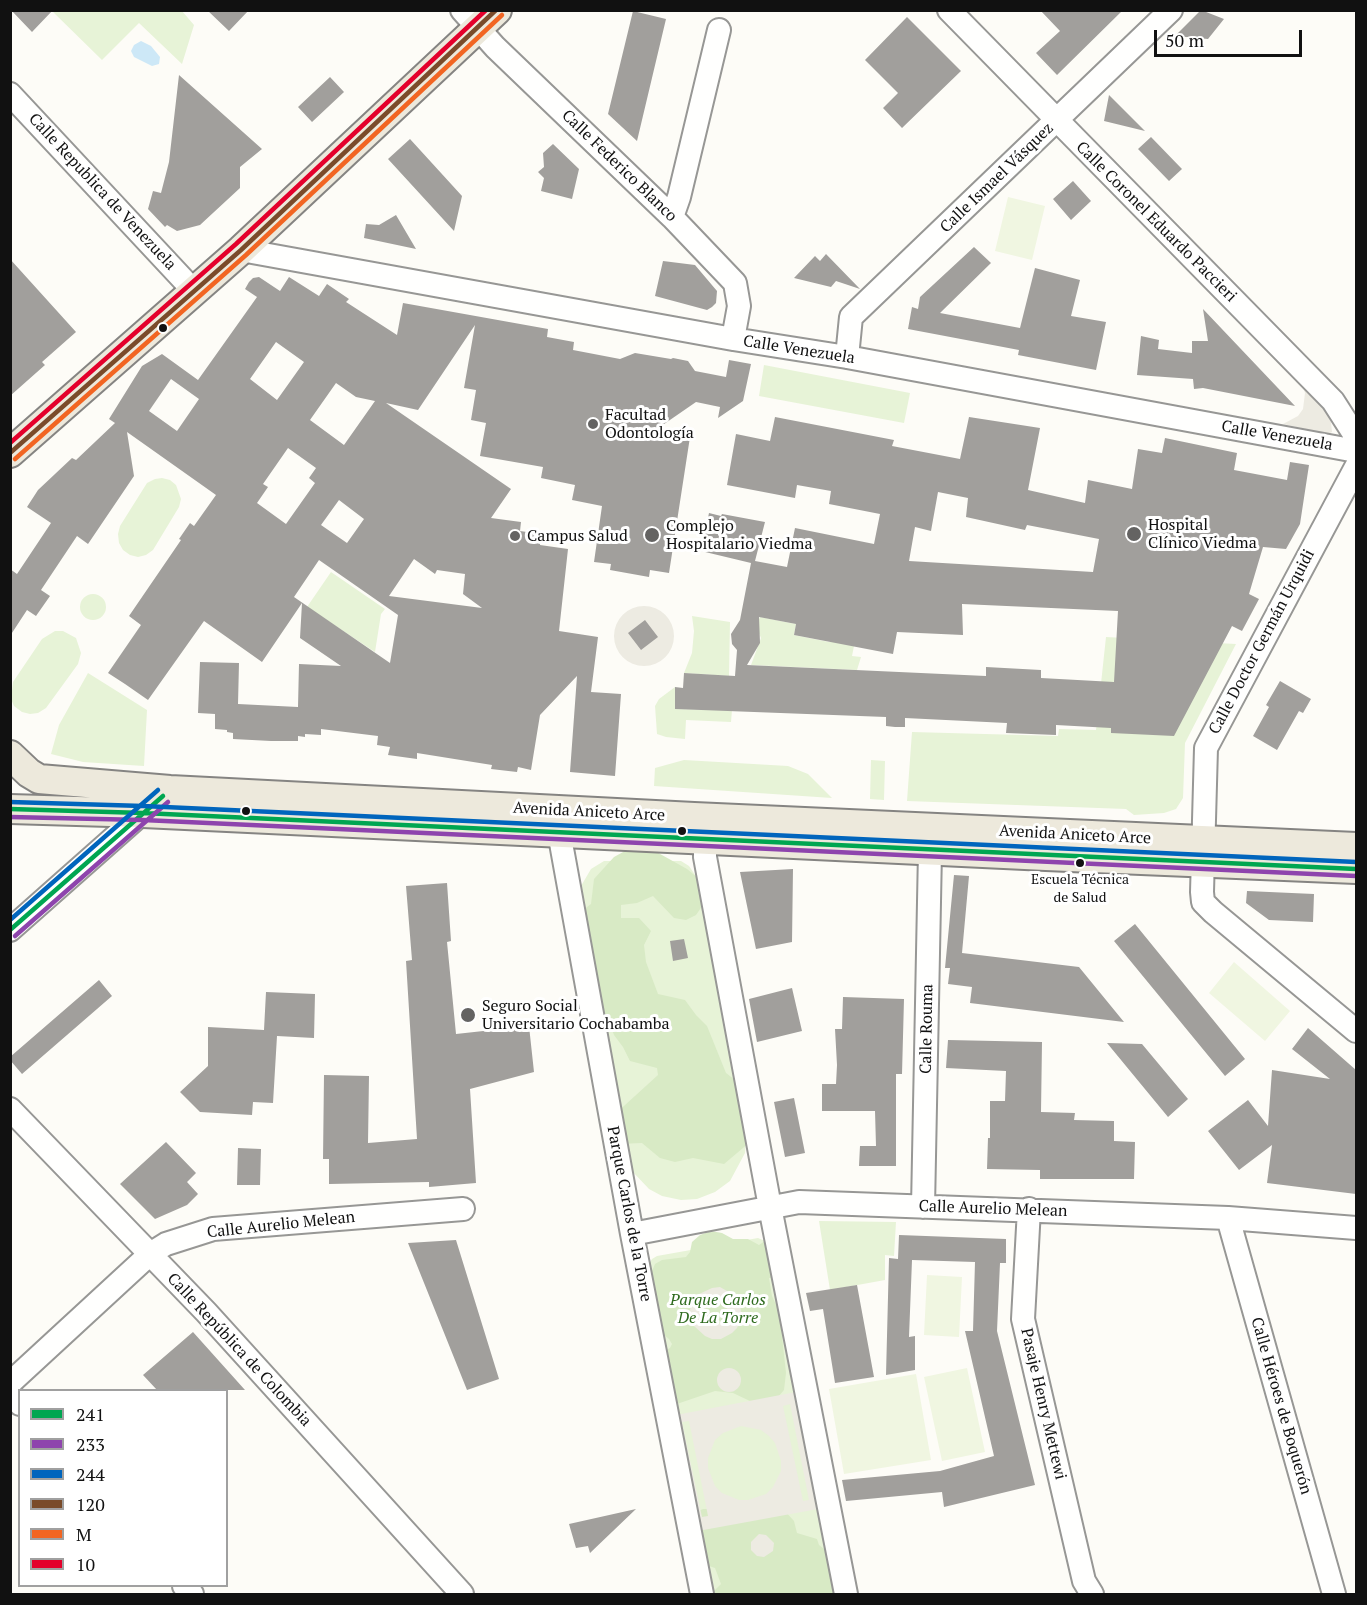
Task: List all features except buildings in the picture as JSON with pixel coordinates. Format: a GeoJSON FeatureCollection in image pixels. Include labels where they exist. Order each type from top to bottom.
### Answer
{"type":"FeatureCollection","features":[{"type":"Feature","properties":{"kind":"main road"},"geometry":{"type":"LineString","coordinates":[[10,453],[241,249],[479,16]]}},
{"type":"Feature","properties":{"kind":"main road","name":"Avenida Aniceto Arce"},"geometry":{"type":"LineString","coordinates":[[10,756],[28,773],[39,779],[170,790],[693,818],[1203,852],[1356,869]]}},
{"type":"Feature","properties":{"kind":"main road","name":"Avenida Aniceto Arce"},"geometry":{"type":"LineString","coordinates":[[10,809],[143,813],[930,851],[1203,852],[1356,847]]}},
{"type":"Feature","properties":{"kind":"street","name":"Calle Coronel Eduardo Paccieri"},"geometry":{"type":"LineString","coordinates":[[949,10],[1334,401],[1356,437]]}},
{"type":"Feature","properties":{"kind":"street","name":"Calle Ismael Vásquez"},"geometry":{"type":"LineString","coordinates":[[847,357],[851,317],[1171,10]]}},
{"type":"Feature","properties":{"kind":"street","name":"Calle Federico Blanco"},"geometry":{"type":"LineString","coordinates":[[479,16],[495,47],[672,217],[735,283],[739,306],[733,339]]}},
{"type":"Feature","properties":{"kind":"street"},"geometry":{"type":"LineString","coordinates":[[672,217],[679,197],[719,30]]}},
{"type":"Feature","properties":{"kind":"street","name":"Calle Republica de Venezuela"},"geometry":{"type":"LineString","coordinates":[[10,94],[193,290]]}},
{"type":"Feature","properties":{"kind":"street","name":"Calle Venezuela"},"geometry":{"type":"LineString","coordinates":[[241,249],[1356,451]]}},
{"type":"Feature","properties":{"kind":"street","name":"Calle Doctor Germán Urquidi"},"geometry":{"type":"LineString","coordinates":[[1356,467],[1206,748],[1202,892],[1203,902],[1213,912],[1356,1031]]}},
{"type":"Feature","properties":{"kind":"street"},"geometry":{"type":"LineString","coordinates":[[10,930],[170,790]]}},
{"type":"Feature","properties":{"kind":"street","name":"Parque Carlos de la Torre"},"geometry":{"type":"LineString","coordinates":[[559,832],[632,1234],[702,1594]]}},
{"type":"Feature","properties":{"kind":"street"},"geometry":{"type":"LineString","coordinates":[[705,839],[707,868],[770,1207],[846,1594]]}},
{"type":"Feature","properties":{"kind":"street","name":"Calle Rouma"},"geometry":{"type":"LineString","coordinates":[[923,1207],[930,851]]}},
{"type":"Feature","properties":{"kind":"street","name":"Calle República de Colombia"},"geometry":{"type":"LineString","coordinates":[[10,1109],[246,1356],[462,1594]]}},
{"type":"Feature","properties":{"kind":"street","name":"Calle Aurelio Melean"},"geometry":{"type":"LineString","coordinates":[[632,1234],[799,1202],[1228,1218],[1356,1228]]}},
{"type":"Feature","properties":{"kind":"street","name":"Calle Aurelio Melean"},"geometry":{"type":"LineString","coordinates":[[10,1383],[150,1254],[166,1244],[213,1229],[463,1209]]}},
{"type":"Feature","properties":{"kind":"street","name":"Pasaje Henry Mettewi"},"geometry":{"type":"LineString","coordinates":[[1029,1209],[1023,1319],[1084,1581],[1092,1594]]}},
{"type":"Feature","properties":{"kind":"street","name":"Calle Héroes de Boquerón"},"geometry":{"type":"LineString","coordinates":[[1228,1218],[1334,1594]]}},
{"type":"Feature","properties":{"kind":"green space"},"geometry":{"type":"Polygon","coordinates":[[[52,11],[182,11],[194,25],[182,64],[139,23],[102,60],[52,11]]]}},
{"type":"Feature","properties":{"kind":"green space"},"geometry":{"type":"Polygon","coordinates":[[[1008,197],[1045,206],[1032,260],[995,251],[1008,197]]]}},
{"type":"Feature","properties":{"kind":"green space"},"geometry":{"type":"Polygon","coordinates":[[[764,365],[910,393],[904,423],[759,396],[764,365]]]}},
{"type":"Feature","properties":{"kind":"green space"},"geometry":{"type":"Polygon","coordinates":[[[162,478],[176,485],[181,499],[179,507],[153,550],[138,557],[130,555],[119,543],[120,526],[147,483],[162,478]]]}},
{"type":"Feature","properties":{"kind":"green space"},"geometry":{"type":"Polygon","coordinates":[[[331,572],[385,609],[381,614],[375,652],[307,607],[331,572]]]}},
{"type":"Feature","properties":{"kind":"green space"},"geometry":{"type":"Polygon","coordinates":[[[93,594],[102,598],[106,607],[102,616],[93,620],[84,616],[80,607],[84,598],[93,594]]]}},
{"type":"Feature","properties":{"kind":"green space"},"geometry":{"type":"Polygon","coordinates":[[[692,616],[730,622],[729,676],[684,673],[692,653],[694,631],[692,616]]]}},
{"type":"Feature","properties":{"kind":"green space"},"geometry":{"type":"Polygon","coordinates":[[[760,617],[796,624],[794,635],[829,642],[856,636],[852,656],[861,657],[857,670],[751,665],[761,638],[756,626],[760,617]]]}},
{"type":"Feature","properties":{"kind":"green space"},"geometry":{"type":"Polygon","coordinates":[[[55,631],[63,631],[76,638],[81,653],[78,664],[46,708],[38,713],[22,712],[14,706],[11,699],[13,682],[42,639],[55,631]]]}},
{"type":"Feature","properties":{"kind":"green space"},"geometry":{"type":"Polygon","coordinates":[[[1106,637],[1236,644],[1185,743],[1183,798],[1176,809],[1164,813],[1134,815],[1126,809],[907,801],[912,732],[1058,736],[1059,729],[1096,730],[1106,637]]]}},
{"type":"Feature","properties":{"kind":"green space"},"geometry":{"type":"Polygon","coordinates":[[[88,673],[147,710],[144,766],[83,762],[51,754],[59,725],[88,673]]]}},
{"type":"Feature","properties":{"kind":"green space"},"geometry":{"type":"Polygon","coordinates":[[[675,687],[676,709],[732,710],[731,722],[686,720],[685,739],[657,734],[655,706],[659,699],[675,687]]]}},
{"type":"Feature","properties":{"kind":"green space"},"geometry":{"type":"Polygon","coordinates":[[[684,760],[788,766],[808,774],[832,798],[654,786],[655,768],[684,760]]]}},
{"type":"Feature","properties":{"kind":"green space"},"geometry":{"type":"Polygon","coordinates":[[[871,760],[885,761],[884,800],[870,799],[871,760]]]}},
{"type":"Feature","properties":{"kind":"green space"},"geometry":{"type":"Polygon","coordinates":[[[644,845],[687,869],[704,883],[707,899],[696,915],[686,920],[674,918],[653,896],[637,903],[621,905],[621,918],[639,918],[651,931],[644,945],[646,962],[658,994],[685,1000],[707,1026],[726,1073],[744,1087],[750,1142],[724,1164],[693,1158],[675,1162],[660,1158],[642,1143],[619,1144],[613,1116],[658,1075],[657,1068],[630,1061],[614,1035],[609,1021],[582,996],[578,914],[591,904],[594,879],[614,857],[634,846],[644,845]]]}},
{"type":"Feature","properties":{"kind":"green space"},"geometry":{"type":"Polygon","coordinates":[[[604,861],[681,861],[689,866],[700,882],[746,1140],[745,1153],[730,1181],[715,1192],[697,1199],[681,1200],[662,1196],[649,1189],[632,1171],[579,903],[581,886],[591,869],[604,861]]]}},
{"type":"Feature","properties":{"kind":"green space"},"geometry":{"type":"Polygon","coordinates":[[[1234,962],[1290,1011],[1265,1041],[1209,993],[1234,962]]]}},
{"type":"Feature","properties":{"kind":"green space"},"geometry":{"type":"Polygon","coordinates":[[[819,1221],[896,1222],[894,1256],[885,1255],[885,1280],[830,1290],[819,1221]]]}},
{"type":"Feature","properties":{"kind":"green space"},"geometry":{"type":"Polygon","coordinates":[[[711,1231],[722,1233],[733,1239],[748,1239],[759,1245],[768,1239],[778,1277],[769,1278],[772,1296],[780,1318],[786,1373],[784,1390],[777,1398],[752,1402],[733,1393],[715,1391],[671,1406],[660,1354],[672,1344],[656,1328],[647,1283],[655,1264],[662,1260],[686,1257],[690,1252],[692,1242],[700,1235],[711,1231]]]}},
{"type":"Feature","properties":{"kind":"green space","name":"Parque Carlos De La Torre"},"geometry":{"type":"Polygon","coordinates":[[[758,1238],[769,1246],[835,1594],[711,1594],[649,1264],[657,1256],[758,1238]]]}},
{"type":"Feature","properties":{"kind":"green space"},"geometry":{"type":"Polygon","coordinates":[[[927,1275],[962,1277],[959,1337],[924,1335],[927,1275]]]}},
{"type":"Feature","properties":{"kind":"green space"},"geometry":{"type":"Polygon","coordinates":[[[967,1368],[985,1452],[942,1461],[924,1377],[967,1368]]]}},
{"type":"Feature","properties":{"kind":"green space"},"geometry":{"type":"Polygon","coordinates":[[[916,1374],[931,1460],[844,1474],[829,1389],[916,1374]]]}},
{"type":"Feature","properties":{"kind":"green space"},"geometry":{"type":"Polygon","coordinates":[[[782,1508],[794,1521],[797,1533],[817,1539],[819,1545],[824,1549],[836,1587],[836,1594],[711,1594],[721,1584],[715,1568],[703,1564],[691,1514],[703,1509],[782,1508]]]}},
{"type":"Feature","properties":{"kind":"shaded area"},"geometry":{"type":"Polygon","coordinates":[[[1302,384],[1323,408],[1331,422],[1332,432],[1328,434],[1283,424],[1298,416],[1303,409],[1305,393],[1302,384]]]}},
{"type":"Feature","properties":{"kind":"shaded area"},"geometry":{"type":"Polygon","coordinates":[[[638,606],[650,606],[661,611],[669,619],[674,636],[672,648],[661,661],[650,666],[638,666],[627,661],[619,653],[614,642],[614,630],[619,619],[627,611],[638,606]]]}},
{"type":"Feature","properties":{"kind":"shaded area"},"geometry":{"type":"Polygon","coordinates":[[[720,1287],[734,1295],[739,1301],[742,1316],[737,1328],[721,1339],[705,1336],[694,1326],[690,1310],[697,1295],[720,1287]],[[716,1300],[708,1303],[703,1314],[710,1323],[717,1325],[727,1318],[728,1310],[723,1303],[716,1300]]]}},
{"type":"Feature","properties":{"kind":"shaded area"},"geometry":{"type":"Polygon","coordinates":[[[729,1368],[734,1369],[740,1375],[740,1385],[734,1391],[729,1392],[724,1391],[718,1385],[717,1380],[718,1375],[724,1369],[729,1368]]]}},
{"type":"Feature","properties":{"kind":"shaded area"},"geometry":{"type":"Polygon","coordinates":[[[796,1392],[818,1509],[698,1531],[676,1415],[796,1392]],[[790,1404],[783,1406],[803,1501],[809,1500],[790,1404]],[[689,1421],[682,1422],[702,1517],[708,1516],[689,1421]],[[741,1426],[723,1433],[715,1440],[708,1458],[708,1468],[715,1486],[722,1493],[739,1500],[748,1500],[766,1494],[773,1487],[781,1471],[781,1461],[775,1443],[761,1430],[741,1426]]]}},
{"type":"Feature","properties":{"kind":"shaded area"},"geometry":{"type":"Polygon","coordinates":[[[759,1534],[766,1535],[774,1543],[773,1551],[764,1557],[757,1556],[751,1550],[751,1542],[759,1534]]]}},
{"type":"Feature","properties":{"kind":"water"},"geometry":{"type":"Polygon","coordinates":[[[141,41],[151,46],[160,57],[159,64],[152,66],[134,57],[131,51],[134,45],[141,41]]]}},
{"type":"Feature","properties":{"kind":"transit line","name":"10"},"geometry":{"type":"LineString","coordinates":[[10,443],[236,244],[486,10]]}},
{"type":"Feature","properties":{"kind":"transit line","name":"120"},"geometry":{"type":"LineString","coordinates":[[10,453],[241,250],[496,10]]}},
{"type":"Feature","properties":{"kind":"transit line","name":"M"},"geometry":{"type":"LineString","coordinates":[[15,459],[246,255],[502,15]]}},
{"type":"Feature","properties":{"kind":"transit line","name":"244"},"geometry":{"type":"LineString","coordinates":[[10,920],[158,790]]}},
{"type":"Feature","properties":{"kind":"transit line","name":"241"},"geometry":{"type":"LineString","coordinates":[[10,930],[163,796]]}},
{"type":"Feature","properties":{"kind":"transit line","name":"244"},"geometry":{"type":"LineString","coordinates":[[10,802],[143,806],[1356,862]]}},
{"type":"Feature","properties":{"kind":"transit line","name":"233"},"geometry":{"type":"LineString","coordinates":[[15,936],[168,802]]}},
{"type":"Feature","properties":{"kind":"transit line","name":"241"},"geometry":{"type":"LineString","coordinates":[[10,809],[143,813],[1356,869]]}},
{"type":"Feature","properties":{"kind":"transit line","name":"233"},"geometry":{"type":"LineString","coordinates":[[10,817],[143,820],[1356,876]]}},
{"type":"Feature","properties":{"kind":"place","name":"Facultad Odontología"},"geometry":{"type":"Point","coordinates":[593,424]}},
{"type":"Feature","properties":{"kind":"place","name":"Hospital Clínico Viedma"},"geometry":{"type":"Point","coordinates":[1134,534]}},
{"type":"Feature","properties":{"kind":"place","name":"Complejo Hospitalario Viedma"},"geometry":{"type":"Point","coordinates":[652,535]}},
{"type":"Feature","properties":{"kind":"place","name":"Campus Salud"},"geometry":{"type":"Point","coordinates":[515,536]}},
{"type":"Feature","properties":{"kind":"place","name":"Escuela Técnica de Salud"},"geometry":{"type":"Point","coordinates":[1080,863]}},
{"type":"Feature","properties":{"kind":"place","name":"Seguro Social Universitario Cochabamba"},"geometry":{"type":"Point","coordinates":[468,1015]}}]}
